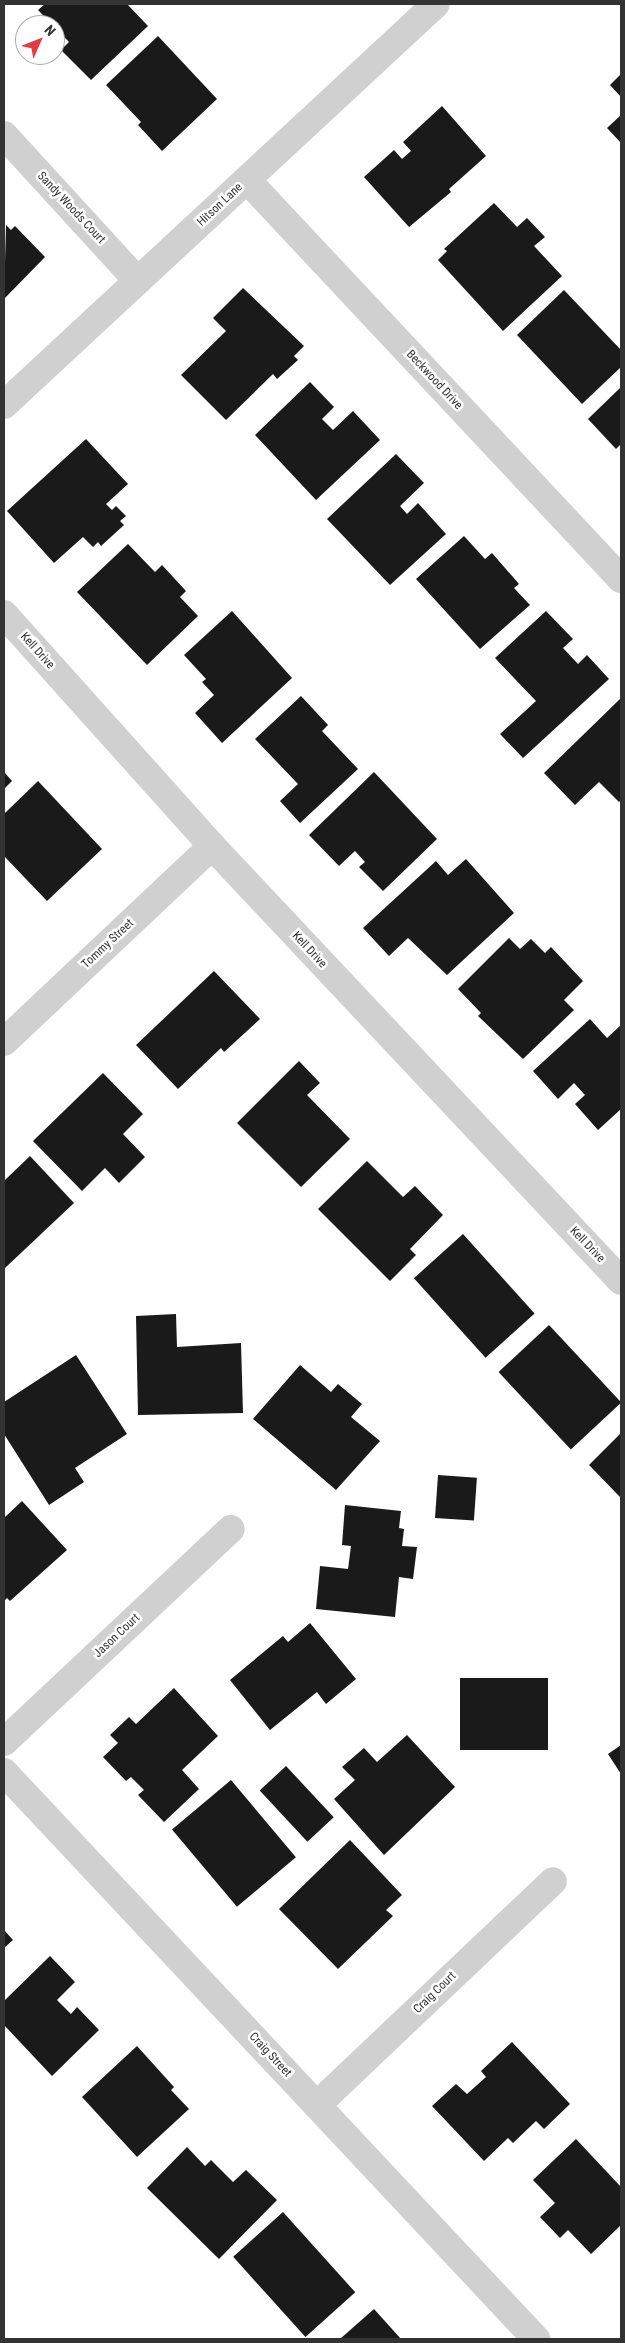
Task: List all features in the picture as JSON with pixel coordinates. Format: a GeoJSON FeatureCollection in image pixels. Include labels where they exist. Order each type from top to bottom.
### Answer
{"type":"FeatureCollection","features":[{"type":"Feature","properties":{"kind":"street","name":"Hitson Lane"},"geometry":{"type":"LineString","coordinates":[[4,404],[436,4]]}},
{"type":"Feature","properties":{"kind":"street","name":"Sandy Woods Court"},"geometry":{"type":"LineString","coordinates":[[4,135],[138,281]]}},
{"type":"Feature","properties":{"kind":"street","name":"Beckwood Drive"},"geometry":{"type":"LineString","coordinates":[[247,180],[621,579]]}},
{"type":"Feature","properties":{"kind":"street","name":"Kell Drive"},"geometry":{"type":"LineString","coordinates":[[4,614],[212,846],[621,1281]]}},
{"type":"Feature","properties":{"kind":"street","name":"Tommy Street"},"geometry":{"type":"LineString","coordinates":[[4,1042],[212,846]]}},
{"type":"Feature","properties":{"kind":"street","name":"Jason Court"},"geometry":{"type":"LineString","coordinates":[[4,1742],[231,1529]]}},
{"type":"Feature","properties":{"kind":"street","name":"Craig Street"},"geometry":{"type":"LineString","coordinates":[[4,1772],[536,2339]]}},
{"type":"Feature","properties":{"kind":"street","name":"Craig Court"},"geometry":{"type":"LineString","coordinates":[[317,2105],[553,1881]]}},
{"type":"Feature","properties":{"kind":"building"},"geometry":{"type":"Polygon","coordinates":[[[45,4],[127,4],[148,26],[91,80],[65,54],[65,46],[69,42],[65,38],[65,15],[43,15],[38,10],[45,4]]]}},
{"type":"Feature","properties":{"kind":"building"},"geometry":{"type":"Polygon","coordinates":[[[158,36],[217,99],[162,151],[138,125],[141,122],[106,85],[158,36]]]}},
{"type":"Feature","properties":{"kind":"building"},"geometry":{"type":"Polygon","coordinates":[[[621,74],[621,97],[610,85],[621,74]]]}},
{"type":"Feature","properties":{"kind":"building"},"geometry":{"type":"Polygon","coordinates":[[[442,106],[486,156],[449,189],[451,192],[409,227],[364,177],[394,150],[402,159],[411,151],[403,142],[442,106]]]}},
{"type":"Feature","properties":{"kind":"building"},"geometry":{"type":"Polygon","coordinates":[[[621,115],[621,143],[607,128],[621,115]]]}},
{"type":"Feature","properties":{"kind":"building"},"geometry":{"type":"Polygon","coordinates":[[[494,203],[517,227],[527,218],[545,237],[534,246],[562,276],[503,331],[438,260],[447,251],[444,249],[494,203]]]}},
{"type":"Feature","properties":{"kind":"building"},"geometry":{"type":"Polygon","coordinates":[[[6,225],[11,230],[15,226],[45,257],[4,299],[6,225]]]}},
{"type":"Feature","properties":{"kind":"building"},"geometry":{"type":"Polygon","coordinates":[[[243,288],[304,346],[294,356],[298,360],[277,379],[273,374],[226,420],[181,375],[226,331],[213,318],[243,288]]]}},
{"type":"Feature","properties":{"kind":"building"},"geometry":{"type":"Polygon","coordinates":[[[564,290],[621,350],[621,367],[582,404],[517,335],[564,290]]]}},
{"type":"Feature","properties":{"kind":"building"},"geometry":{"type":"Polygon","coordinates":[[[310,382],[334,407],[322,419],[333,430],[353,411],[380,440],[316,500],[255,435],[310,382]]]}},
{"type":"Feature","properties":{"kind":"building"},"geometry":{"type":"Polygon","coordinates":[[[621,387],[621,444],[616,449],[588,419],[621,387]]]}},
{"type":"Feature","properties":{"kind":"building"},"geometry":{"type":"Polygon","coordinates":[[[86,439],[128,484],[106,504],[112,510],[116,506],[126,516],[120,521],[124,525],[101,546],[98,542],[93,547],[83,537],[54,563],[7,511],[86,439]]]}},
{"type":"Feature","properties":{"kind":"building"},"geometry":{"type":"Polygon","coordinates":[[[396,454],[424,483],[400,506],[407,514],[418,503],[446,534],[390,585],[327,519],[396,454]]]}},
{"type":"Feature","properties":{"kind":"building"},"geometry":{"type":"Polygon","coordinates":[[[464,536],[485,559],[492,553],[519,584],[514,588],[530,605],[480,649],[416,579],[464,536]]]}},
{"type":"Feature","properties":{"kind":"building"},"geometry":{"type":"Polygon","coordinates":[[[128,544],[155,572],[162,565],[186,591],[180,597],[198,616],[147,665],[77,592],[128,544]]]}},
{"type":"Feature","properties":{"kind":"building"},"geometry":{"type":"Polygon","coordinates":[[[232,611],[292,678],[222,743],[195,713],[214,695],[202,682],[206,679],[184,655],[232,611]]]}},
{"type":"Feature","properties":{"kind":"building"},"geometry":{"type":"Polygon","coordinates":[[[546,611],[573,639],[563,648],[578,664],[587,655],[609,679],[523,758],[500,734],[536,701],[495,658],[546,611]]]}},
{"type":"Feature","properties":{"kind":"building"},"geometry":{"type":"Polygon","coordinates":[[[301,696],[328,725],[322,731],[358,769],[300,823],[280,801],[298,784],[255,739],[301,696]]]}},
{"type":"Feature","properties":{"kind":"building"},"geometry":{"type":"Polygon","coordinates":[[[621,698],[621,800],[619,802],[599,782],[575,805],[544,773],[621,698]]]}},
{"type":"Feature","properties":{"kind":"building"},"geometry":{"type":"Polygon","coordinates":[[[4,772],[12,781],[4,789],[4,772]]]}},
{"type":"Feature","properties":{"kind":"building"},"geometry":{"type":"Polygon","coordinates":[[[374,772],[437,839],[383,891],[359,867],[365,862],[355,851],[339,866],[309,835],[374,772]]]}},
{"type":"Feature","properties":{"kind":"building"},"geometry":{"type":"Polygon","coordinates":[[[38,781],[102,849],[47,901],[4,856],[4,814],[38,781]]]}},
{"type":"Feature","properties":{"kind":"building"},"geometry":{"type":"Polygon","coordinates":[[[466,859],[514,913],[447,975],[408,938],[389,956],[363,928],[436,861],[448,875],[466,859]]]}},
{"type":"Feature","properties":{"kind":"building"},"geometry":{"type":"Polygon","coordinates":[[[509,938],[520,949],[531,939],[545,953],[551,947],[583,981],[564,1000],[574,1010],[523,1059],[478,1016],[481,1013],[458,989],[509,938]]]}},
{"type":"Feature","properties":{"kind":"building"},"geometry":{"type":"Polygon","coordinates":[[[214,971],[260,1019],[224,1052],[221,1048],[178,1089],[136,1045],[214,971]]]}},
{"type":"Feature","properties":{"kind":"building"},"geometry":{"type":"Polygon","coordinates":[[[590,1019],[607,1038],[621,1025],[621,1109],[598,1130],[575,1104],[585,1095],[574,1083],[558,1099],[533,1071],[590,1019]]]}},
{"type":"Feature","properties":{"kind":"building"},"geometry":{"type":"Polygon","coordinates":[[[299,1061],[320,1083],[307,1095],[350,1139],[301,1187],[237,1123],[299,1061]]]}},
{"type":"Feature","properties":{"kind":"building"},"geometry":{"type":"Polygon","coordinates":[[[103,1073],[143,1114],[123,1134],[145,1157],[119,1183],[105,1168],[82,1191],[33,1141],[103,1073]]]}},
{"type":"Feature","properties":{"kind":"building"},"geometry":{"type":"Polygon","coordinates":[[[30,1156],[74,1203],[5,1268],[4,1181],[30,1156]]]}},
{"type":"Feature","properties":{"kind":"building"},"geometry":{"type":"Polygon","coordinates":[[[367,1161],[403,1197],[415,1186],[443,1215],[410,1249],[416,1255],[390,1281],[318,1209],[367,1161]]]}},
{"type":"Feature","properties":{"kind":"building"},"geometry":{"type":"Polygon","coordinates":[[[463,1234],[535,1314],[486,1358],[414,1278],[463,1234]]]}},
{"type":"Feature","properties":{"kind":"building"},"geometry":{"type":"Polygon","coordinates":[[[176,1314],[177,1347],[241,1343],[243,1413],[138,1415],[136,1316],[176,1314]]]}},
{"type":"Feature","properties":{"kind":"building"},"geometry":{"type":"Polygon","coordinates":[[[549,1325],[621,1402],[571,1450],[499,1372],[549,1325]]]}},
{"type":"Feature","properties":{"kind":"building"},"geometry":{"type":"Polygon","coordinates":[[[76,1355],[127,1434],[75,1468],[84,1482],[49,1505],[4,1434],[4,1402],[76,1355]]]}},
{"type":"Feature","properties":{"kind":"building"},"geometry":{"type":"Polygon","coordinates":[[[300,1365],[331,1392],[338,1384],[362,1404],[351,1417],[380,1441],[336,1490],[253,1419],[300,1365]]]}},
{"type":"Feature","properties":{"kind":"building"},"geometry":{"type":"Polygon","coordinates":[[[621,1433],[621,1498],[589,1465],[621,1433]]]}},
{"type":"Feature","properties":{"kind":"building"},"geometry":{"type":"Polygon","coordinates":[[[438,1475],[477,1478],[474,1521],[435,1518],[438,1475]]]}},
{"type":"Feature","properties":{"kind":"building"},"geometry":{"type":"Polygon","coordinates":[[[22,1501],[67,1550],[10,1601],[7,1598],[4,1601],[4,1518],[22,1501]]]}},
{"type":"Feature","properties":{"kind":"building"},"geometry":{"type":"Polygon","coordinates":[[[345,1505],[401,1511],[399,1528],[404,1529],[402,1546],[417,1547],[413,1579],[399,1577],[395,1617],[316,1609],[320,1566],[348,1569],[351,1546],[342,1545],[345,1505]]]}},
{"type":"Feature","properties":{"kind":"building"},"geometry":{"type":"Polygon","coordinates":[[[310,1623],[356,1679],[326,1704],[317,1692],[270,1730],[230,1680],[283,1636],[288,1642],[310,1623]]]}},
{"type":"Feature","properties":{"kind":"building"},"geometry":{"type":"Polygon","coordinates":[[[460,1678],[548,1678],[548,1750],[460,1750],[460,1678]]]}},
{"type":"Feature","properties":{"kind":"building"},"geometry":{"type":"Polygon","coordinates":[[[174,1688],[218,1736],[182,1770],[199,1789],[164,1822],[138,1795],[144,1790],[131,1777],[126,1781],[103,1757],[118,1743],[110,1735],[129,1717],[136,1724],[174,1688]]]}},
{"type":"Feature","properties":{"kind":"building"},"geometry":{"type":"Polygon","coordinates":[[[407,1735],[455,1787],[384,1855],[334,1799],[355,1780],[342,1767],[364,1748],[377,1762],[407,1735]]]}},
{"type":"Feature","properties":{"kind":"building"},"geometry":{"type":"Polygon","coordinates":[[[621,1745],[621,1774],[608,1754],[621,1745]]]}},
{"type":"Feature","properties":{"kind":"building"},"geometry":{"type":"Polygon","coordinates":[[[286,1766],[334,1817],[307,1842],[260,1791],[286,1766]]]}},
{"type":"Feature","properties":{"kind":"building"},"geometry":{"type":"Polygon","coordinates":[[[231,1780],[296,1857],[237,1907],[172,1829],[231,1780]]]}},
{"type":"Feature","properties":{"kind":"building"},"geometry":{"type":"Polygon","coordinates":[[[350,1840],[402,1895],[386,1910],[393,1916],[338,1969],[279,1909],[350,1840]]]}},
{"type":"Feature","properties":{"kind":"building"},"geometry":{"type":"Polygon","coordinates":[[[4,1930],[13,1940],[4,1948],[4,1930]]]}},
{"type":"Feature","properties":{"kind":"building"},"geometry":{"type":"Polygon","coordinates":[[[50,1956],[75,1982],[57,2000],[71,2014],[77,2007],[99,2030],[52,2076],[4,2025],[4,2001],[50,1956]]]}},
{"type":"Feature","properties":{"kind":"building"},"geometry":{"type":"Polygon","coordinates":[[[512,2042],[570,2104],[544,2129],[536,2121],[513,2143],[508,2138],[484,2161],[432,2106],[456,2084],[467,2094],[486,2077],[481,2071],[512,2042]]]}},
{"type":"Feature","properties":{"kind":"building"},"geometry":{"type":"Polygon","coordinates":[[[137,2046],[174,2087],[171,2090],[189,2109],[137,2157],[82,2097],[137,2046]]]}},
{"type":"Feature","properties":{"kind":"building"},"geometry":{"type":"Polygon","coordinates":[[[576,2139],[621,2187],[621,2225],[591,2254],[568,2230],[560,2238],[540,2217],[555,2203],[533,2180],[576,2139]]]}},
{"type":"Feature","properties":{"kind":"building"},"geometry":{"type":"Polygon","coordinates":[[[187,2147],[205,2166],[211,2160],[233,2182],[246,2170],[277,2200],[219,2259],[147,2188],[187,2147]]]}},
{"type":"Feature","properties":{"kind":"building"},"geometry":{"type":"Polygon","coordinates":[[[283,2212],[355,2292],[305,2337],[233,2257],[283,2212]]]}},
{"type":"Feature","properties":{"kind":"building"},"geometry":{"type":"Polygon","coordinates":[[[374,2309],[401,2339],[340,2339],[374,2309]]]}}]}
